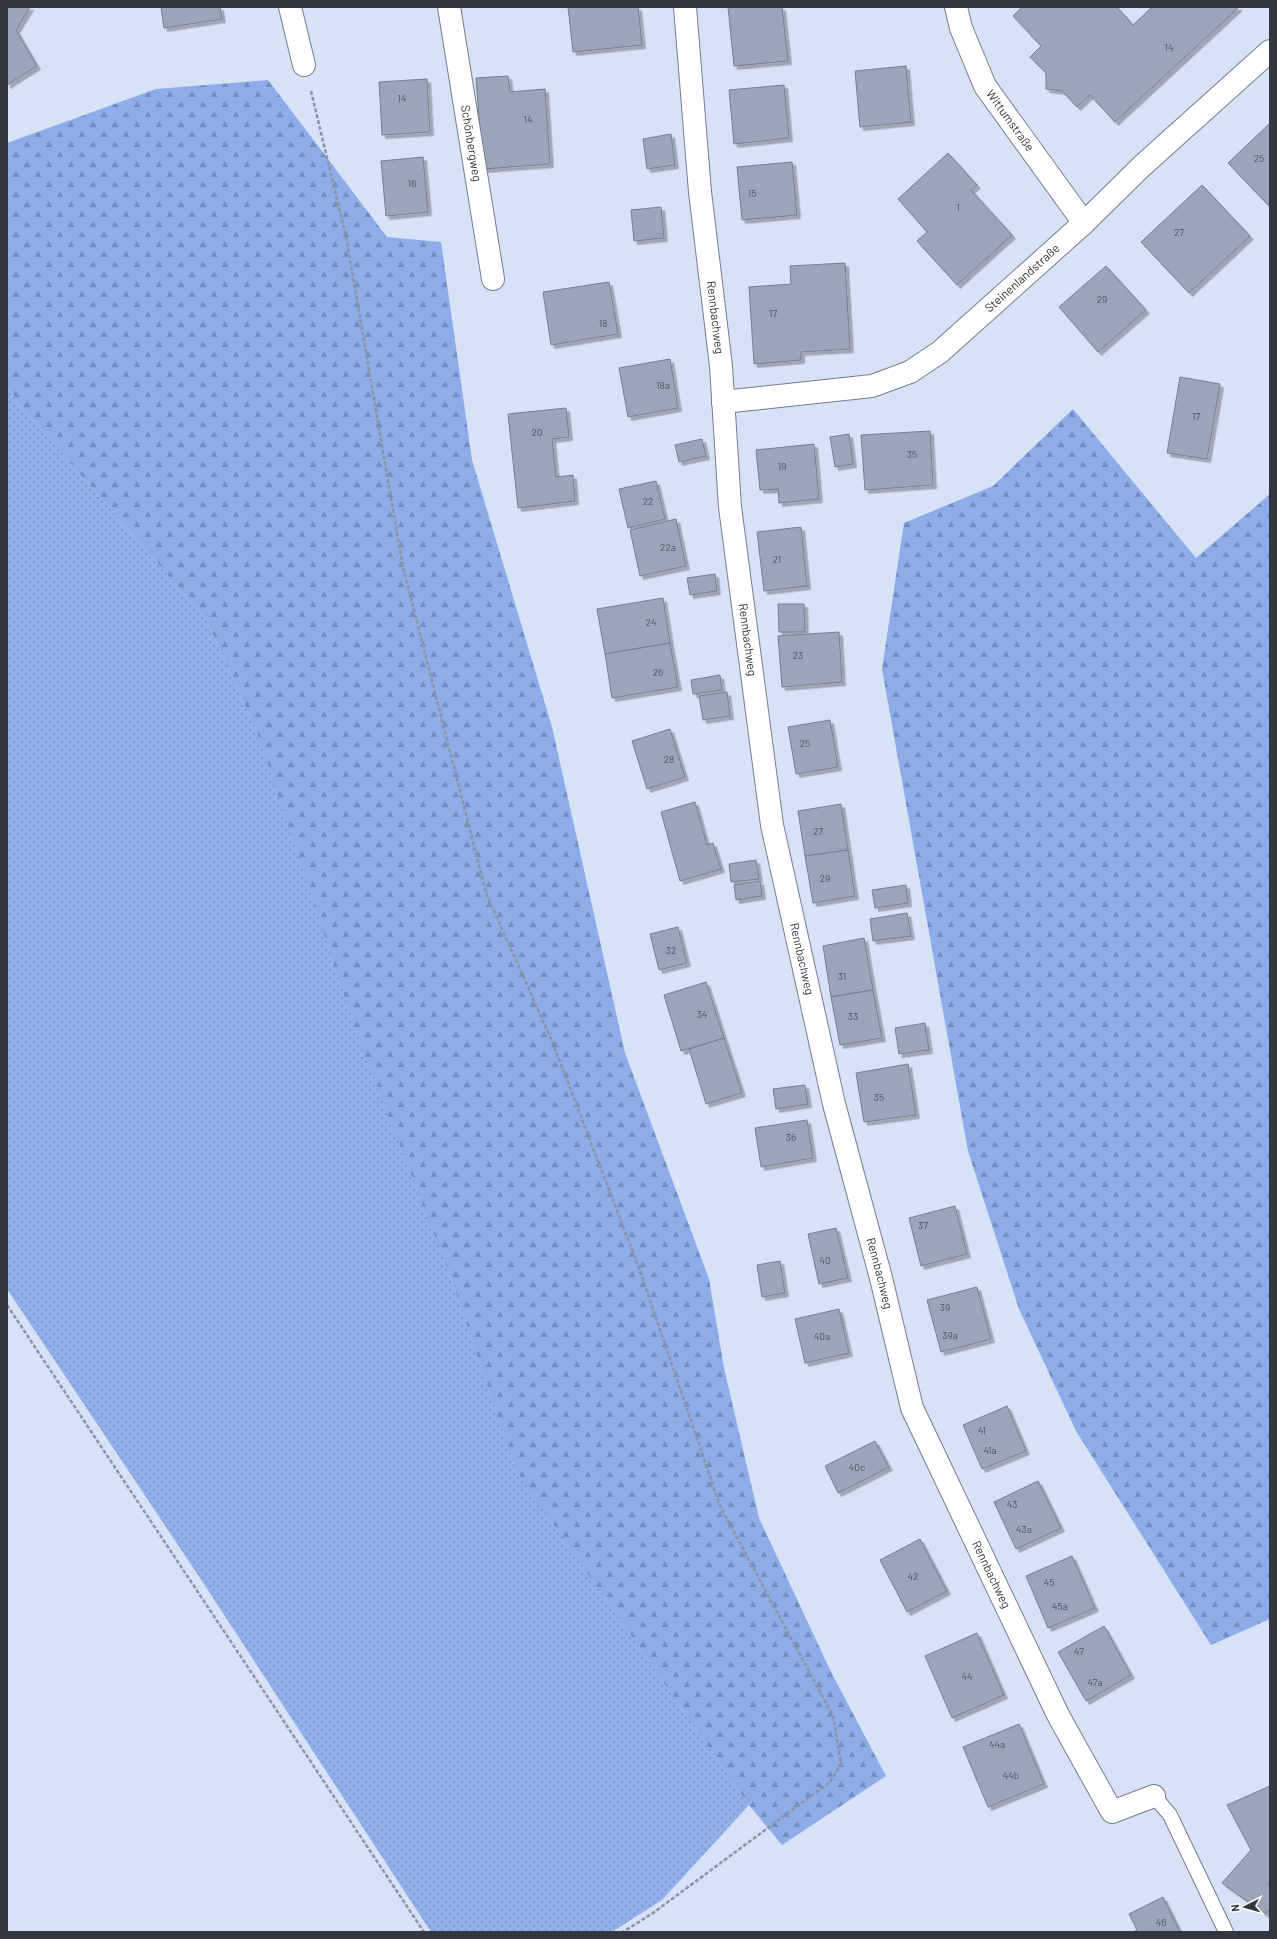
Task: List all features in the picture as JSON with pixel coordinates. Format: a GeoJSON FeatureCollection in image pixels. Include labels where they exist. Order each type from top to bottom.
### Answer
{"type":"FeatureCollection","features":[{"type":"Feature","properties":{"kind":"street"},"geometry":{"type":"LineString","coordinates":[[290,7],[304,65]]}},
{"type":"Feature","properties":{"kind":"street","name":"Schönbergweg"},"geometry":{"type":"LineString","coordinates":[[449,7],[493,279]]}},
{"type":"Feature","properties":{"kind":"street","name":"Rennbachweg"},"geometry":{"type":"LineString","coordinates":[[685,7],[700,192],[721,366],[730,506],[772,826],[834,1104],[881,1278],[912,1408],[1058,1715],[1112,1812],[1154,1796]]}},
{"type":"Feature","properties":{"kind":"street","name":"Wittumstraße"},"geometry":{"type":"LineString","coordinates":[[956,7],[961,28],[985,86],[1084,223]]}},
{"type":"Feature","properties":{"kind":"street","name":"Steinenlandstraße"},"geometry":{"type":"LineString","coordinates":[[723,402],[872,386],[910,372],[940,352],[1084,223],[1142,166],[1270,51]]}},
{"type":"Feature","properties":{"kind":"lane"},"geometry":{"type":"LineString","coordinates":[[1154,1796],[1170,1815],[1226,1932]]}},
{"type":"Feature","properties":{"kind":"path"},"geometry":{"type":"LineString","coordinates":[[304,65],[346,237],[403,567],[486,892],[552,1041],[639,1268],[720,1506],[833,1716],[841,1764],[830,1782],[653,1913],[623,1932]]}},
{"type":"Feature","properties":{"kind":"path"},"geometry":{"type":"LineString","coordinates":[[7,1306],[424,1932]]}},
{"type":"Feature","properties":{"kind":"shaded area"},"geometry":{"type":"Polygon","coordinates":[[[7,385],[19,404],[206,619],[257,732],[448,1269],[515,1468],[749,1805],[662,1900],[612,1932],[431,1932],[200,1578],[7,1289],[7,385]]]}},
{"type":"Feature","properties":{"kind":"green space"},"geometry":{"type":"Polygon","coordinates":[[[268,80],[387,237],[441,242],[472,460],[552,727],[625,1053],[709,1279],[724,1368],[759,1518],[832,1674],[886,1776],[782,1845],[749,1805],[515,1469],[448,1269],[361,1046],[257,732],[206,619],[19,404],[7,385],[7,143],[156,89],[268,80]]]}},
{"type":"Feature","properties":{"kind":"green space"},"geometry":{"type":"Polygon","coordinates":[[[1073,409],[1196,558],[1270,494],[1270,1619],[1211,1645],[1076,1431],[1019,1309],[968,1151],[882,669],[904,523],[993,486],[1073,409]]]}},
{"type":"Feature","properties":{"kind":"building"},"geometry":{"type":"Polygon","coordinates":[[[7,7],[30,7],[16,30],[37,66],[7,85],[7,7]]]}},
{"type":"Feature","properties":{"kind":"building"},"geometry":{"type":"Polygon","coordinates":[[[161,7],[220,7],[222,19],[164,28],[161,7]]]}},
{"type":"Feature","properties":{"kind":"building"},"geometry":{"type":"Polygon","coordinates":[[[568,7],[638,7],[642,45],[573,52],[568,7]]]}},
{"type":"Feature","properties":{"kind":"building"},"geometry":{"type":"Polygon","coordinates":[[[728,7],[782,7],[788,61],[734,66],[728,7]]]}},
{"type":"Feature","properties":{"kind":"building"},"geometry":{"type":"Polygon","coordinates":[[[1022,7],[1117,7],[1133,25],[1152,7],[1239,7],[1115,122],[1090,95],[1077,107],[1062,91],[1046,89],[1046,73],[1030,57],[1041,46],[1013,16],[1022,7]]]}},
{"type":"Feature","properties":{"kind":"building"},"geometry":{"type":"Polygon","coordinates":[[[906,66],[911,122],[860,127],[855,71],[906,66]]]}},
{"type":"Feature","properties":{"kind":"building"},"geometry":{"type":"Polygon","coordinates":[[[508,76],[510,92],[545,89],[550,164],[483,169],[476,78],[508,76]]]}},
{"type":"Feature","properties":{"kind":"building"},"geometry":{"type":"Polygon","coordinates":[[[427,79],[430,132],[382,135],[379,82],[427,79]]]}},
{"type":"Feature","properties":{"kind":"building"},"geometry":{"type":"Polygon","coordinates":[[[784,85],[789,138],[734,144],[729,90],[784,85]]]}},
{"type":"Feature","properties":{"kind":"building"},"geometry":{"type":"Polygon","coordinates":[[[1270,123],[1270,203],[1268,205],[1228,163],[1270,123]]]}},
{"type":"Feature","properties":{"kind":"building"},"geometry":{"type":"Polygon","coordinates":[[[671,134],[675,165],[647,169],[643,139],[671,134]]]}},
{"type":"Feature","properties":{"kind":"building"},"geometry":{"type":"Polygon","coordinates":[[[948,153],[977,185],[971,190],[1012,235],[957,285],[917,241],[927,232],[898,199],[948,153]]]}},
{"type":"Feature","properties":{"kind":"building"},"geometry":{"type":"Polygon","coordinates":[[[423,157],[428,212],[386,216],[381,161],[423,157]]]}},
{"type":"Feature","properties":{"kind":"building"},"geometry":{"type":"Polygon","coordinates":[[[792,162],[797,215],[742,220],[737,167],[792,162]]]}},
{"type":"Feature","properties":{"kind":"building"},"geometry":{"type":"Polygon","coordinates":[[[1202,185],[1250,236],[1189,293],[1141,242],[1202,185]]]}},
{"type":"Feature","properties":{"kind":"building"},"geometry":{"type":"Polygon","coordinates":[[[661,207],[664,238],[634,241],[631,210],[661,207]]]}},
{"type":"Feature","properties":{"kind":"building"},"geometry":{"type":"Polygon","coordinates":[[[845,263],[850,349],[801,352],[801,360],[754,364],[749,287],[791,284],[790,266],[845,263]]]}},
{"type":"Feature","properties":{"kind":"building"},"geometry":{"type":"Polygon","coordinates":[[[1106,266],[1146,310],[1098,352],[1059,307],[1106,266]]]}},
{"type":"Feature","properties":{"kind":"building"},"geometry":{"type":"Polygon","coordinates":[[[609,282],[618,334],[551,345],[543,292],[609,282]]]}},
{"type":"Feature","properties":{"kind":"building"},"geometry":{"type":"Polygon","coordinates":[[[670,359],[678,408],[628,417],[619,368],[670,359]]]}},
{"type":"Feature","properties":{"kind":"building"},"geometry":{"type":"Polygon","coordinates":[[[1180,377],[1220,384],[1207,459],[1167,453],[1180,377]]]}},
{"type":"Feature","properties":{"kind":"building"},"geometry":{"type":"Polygon","coordinates":[[[566,408],[569,437],[552,439],[556,477],[573,475],[575,501],[518,508],[508,414],[566,408]]]}},
{"type":"Feature","properties":{"kind":"building"},"geometry":{"type":"Polygon","coordinates":[[[930,431],[933,485],[865,490],[861,435],[930,431]]]}},
{"type":"Feature","properties":{"kind":"building"},"geometry":{"type":"Polygon","coordinates":[[[849,434],[853,464],[835,467],[830,437],[849,434]]]}},
{"type":"Feature","properties":{"kind":"building"},"geometry":{"type":"Polygon","coordinates":[[[702,439],[706,456],[679,462],[675,445],[702,439]]]}},
{"type":"Feature","properties":{"kind":"building"},"geometry":{"type":"Polygon","coordinates":[[[814,444],[819,499],[779,503],[778,489],[760,490],[756,450],[814,444]]]}},
{"type":"Feature","properties":{"kind":"building"},"geometry":{"type":"Polygon","coordinates":[[[656,481],[665,519],[628,528],[619,489],[656,481]]]}},
{"type":"Feature","properties":{"kind":"building"},"geometry":{"type":"Polygon","coordinates":[[[676,519],[686,566],[640,576],[630,530],[676,519]]]}},
{"type":"Feature","properties":{"kind":"building"},"geometry":{"type":"Polygon","coordinates":[[[801,527],[807,586],[764,591],[757,532],[801,527]]]}},
{"type":"Feature","properties":{"kind":"building"},"geometry":{"type":"Polygon","coordinates":[[[715,574],[717,591],[690,595],[687,578],[715,574]]]}},
{"type":"Feature","properties":{"kind":"building"},"geometry":{"type":"Polygon","coordinates":[[[663,598],[670,643],[605,654],[597,609],[663,598]]]}},
{"type":"Feature","properties":{"kind":"building"},"geometry":{"type":"Polygon","coordinates":[[[778,604],[804,604],[805,632],[779,632],[778,604]]]}},
{"type":"Feature","properties":{"kind":"building"},"geometry":{"type":"Polygon","coordinates":[[[839,632],[842,682],[782,687],[778,636],[839,632]]]}},
{"type":"Feature","properties":{"kind":"building"},"geometry":{"type":"Polygon","coordinates":[[[670,643],[678,687],[612,698],[605,654],[670,643]]]}},
{"type":"Feature","properties":{"kind":"building"},"geometry":{"type":"Polygon","coordinates":[[[720,675],[722,690],[693,694],[691,680],[720,675]]]}},
{"type":"Feature","properties":{"kind":"building"},"geometry":{"type":"Polygon","coordinates":[[[727,692],[730,716],[703,720],[699,696],[727,692]]]}},
{"type":"Feature","properties":{"kind":"building"},"geometry":{"type":"Polygon","coordinates":[[[830,720],[838,767],[796,774],[788,727],[830,720]]]}},
{"type":"Feature","properties":{"kind":"building"},"geometry":{"type":"Polygon","coordinates":[[[670,729],[685,777],[647,789],[632,741],[670,729]]]}},
{"type":"Feature","properties":{"kind":"building"},"geometry":{"type":"Polygon","coordinates":[[[695,802],[707,845],[713,843],[721,869],[680,881],[661,812],[695,802]]]}},
{"type":"Feature","properties":{"kind":"building"},"geometry":{"type":"Polygon","coordinates":[[[841,804],[848,850],[805,856],[798,811],[841,804]]]}},
{"type":"Feature","properties":{"kind":"building"},"geometry":{"type":"Polygon","coordinates":[[[848,850],[855,896],[813,903],[805,856],[848,850]]]}},
{"type":"Feature","properties":{"kind":"building"},"geometry":{"type":"Polygon","coordinates":[[[756,860],[759,879],[731,882],[729,864],[756,860]]]}},
{"type":"Feature","properties":{"kind":"building"},"geometry":{"type":"Polygon","coordinates":[[[760,881],[762,896],[736,900],[734,885],[760,881]]]}},
{"type":"Feature","properties":{"kind":"building"},"geometry":{"type":"Polygon","coordinates":[[[906,885],[908,903],[875,908],[872,890],[906,885]]]}},
{"type":"Feature","properties":{"kind":"building"},"geometry":{"type":"Polygon","coordinates":[[[907,913],[911,936],[873,941],[870,919],[907,913]]]}},
{"type":"Feature","properties":{"kind":"building"},"geometry":{"type":"Polygon","coordinates":[[[678,927],[687,963],[659,970],[650,934],[678,927]]]}},
{"type":"Feature","properties":{"kind":"building"},"geometry":{"type":"Polygon","coordinates":[[[864,938],[873,990],[831,997],[823,946],[864,938]]]}},
{"type":"Feature","properties":{"kind":"building"},"geometry":{"type":"Polygon","coordinates":[[[706,982],[724,1038],[681,1051],[664,995],[706,982]]]}},
{"type":"Feature","properties":{"kind":"building"},"geometry":{"type":"Polygon","coordinates":[[[873,990],[882,1038],[840,1045],[831,997],[873,990]]]}},
{"type":"Feature","properties":{"kind":"building"},"geometry":{"type":"Polygon","coordinates":[[[925,1023],[929,1050],[899,1054],[895,1028],[925,1023]]]}},
{"type":"Feature","properties":{"kind":"building"},"geometry":{"type":"Polygon","coordinates":[[[724,1038],[742,1093],[706,1104],[689,1049],[724,1038]]]}},
{"type":"Feature","properties":{"kind":"building"},"geometry":{"type":"Polygon","coordinates":[[[908,1064],[916,1115],[864,1122],[856,1073],[908,1064]]]}},
{"type":"Feature","properties":{"kind":"building"},"geometry":{"type":"Polygon","coordinates":[[[805,1085],[808,1104],[776,1109],[773,1089],[805,1085]]]}},
{"type":"Feature","properties":{"kind":"building"},"geometry":{"type":"Polygon","coordinates":[[[807,1120],[813,1158],[761,1167],[755,1128],[807,1120]]]}},
{"type":"Feature","properties":{"kind":"building"},"geometry":{"type":"Polygon","coordinates":[[[955,1206],[967,1254],[921,1266],[909,1218],[955,1206]]]}},
{"type":"Feature","properties":{"kind":"building"},"geometry":{"type":"Polygon","coordinates":[[[836,1228],[848,1278],[819,1284],[808,1234],[836,1228]]]}},
{"type":"Feature","properties":{"kind":"building"},"geometry":{"type":"Polygon","coordinates":[[[780,1261],[785,1293],[762,1297],[757,1265],[780,1261]]]}},
{"type":"Feature","properties":{"kind":"building"},"geometry":{"type":"Polygon","coordinates":[[[977,1287],[991,1339],[941,1352],[927,1300],[977,1287]]]}},
{"type":"Feature","properties":{"kind":"building"},"geometry":{"type":"Polygon","coordinates":[[[839,1309],[849,1353],[805,1363],[795,1319],[839,1309]]]}},
{"type":"Feature","properties":{"kind":"building"},"geometry":{"type":"Polygon","coordinates":[[[1007,1406],[1026,1451],[982,1469],[963,1425],[1007,1406]]]}},
{"type":"Feature","properties":{"kind":"building"},"geometry":{"type":"Polygon","coordinates":[[[875,1441],[889,1467],[838,1493],[825,1466],[875,1441]]]}},
{"type":"Feature","properties":{"kind":"building"},"geometry":{"type":"Polygon","coordinates":[[[1038,1481],[1061,1528],[1016,1549],[994,1502],[1038,1481]]]}},
{"type":"Feature","properties":{"kind":"building"},"geometry":{"type":"Polygon","coordinates":[[[920,1539],[947,1591],[907,1612],[880,1560],[920,1539]]]}},
{"type":"Feature","properties":{"kind":"building"},"geometry":{"type":"Polygon","coordinates":[[[1072,1556],[1095,1608],[1048,1628],[1026,1576],[1072,1556]]]}},
{"type":"Feature","properties":{"kind":"building"},"geometry":{"type":"Polygon","coordinates":[[[1104,1626],[1131,1675],[1086,1701],[1058,1652],[1104,1626]]]}},
{"type":"Feature","properties":{"kind":"building"},"geometry":{"type":"Polygon","coordinates":[[[977,1633],[1004,1695],[952,1718],[925,1656],[977,1633]]]}},
{"type":"Feature","properties":{"kind":"building"},"geometry":{"type":"Polygon","coordinates":[[[1019,1724],[1044,1784],[988,1807],[963,1747],[1019,1724]]]}},
{"type":"Feature","properties":{"kind":"building"},"geometry":{"type":"Polygon","coordinates":[[[1270,1786],[1270,1883],[1268,1884],[1270,1886],[1270,1909],[1265,1914],[1222,1883],[1251,1850],[1227,1805],[1270,1786]]]}},
{"type":"Feature","properties":{"kind":"building"},"geometry":{"type":"Polygon","coordinates":[[[1163,1897],[1180,1932],[1133,1932],[1137,1930],[1129,1914],[1163,1897]]]}}]}
